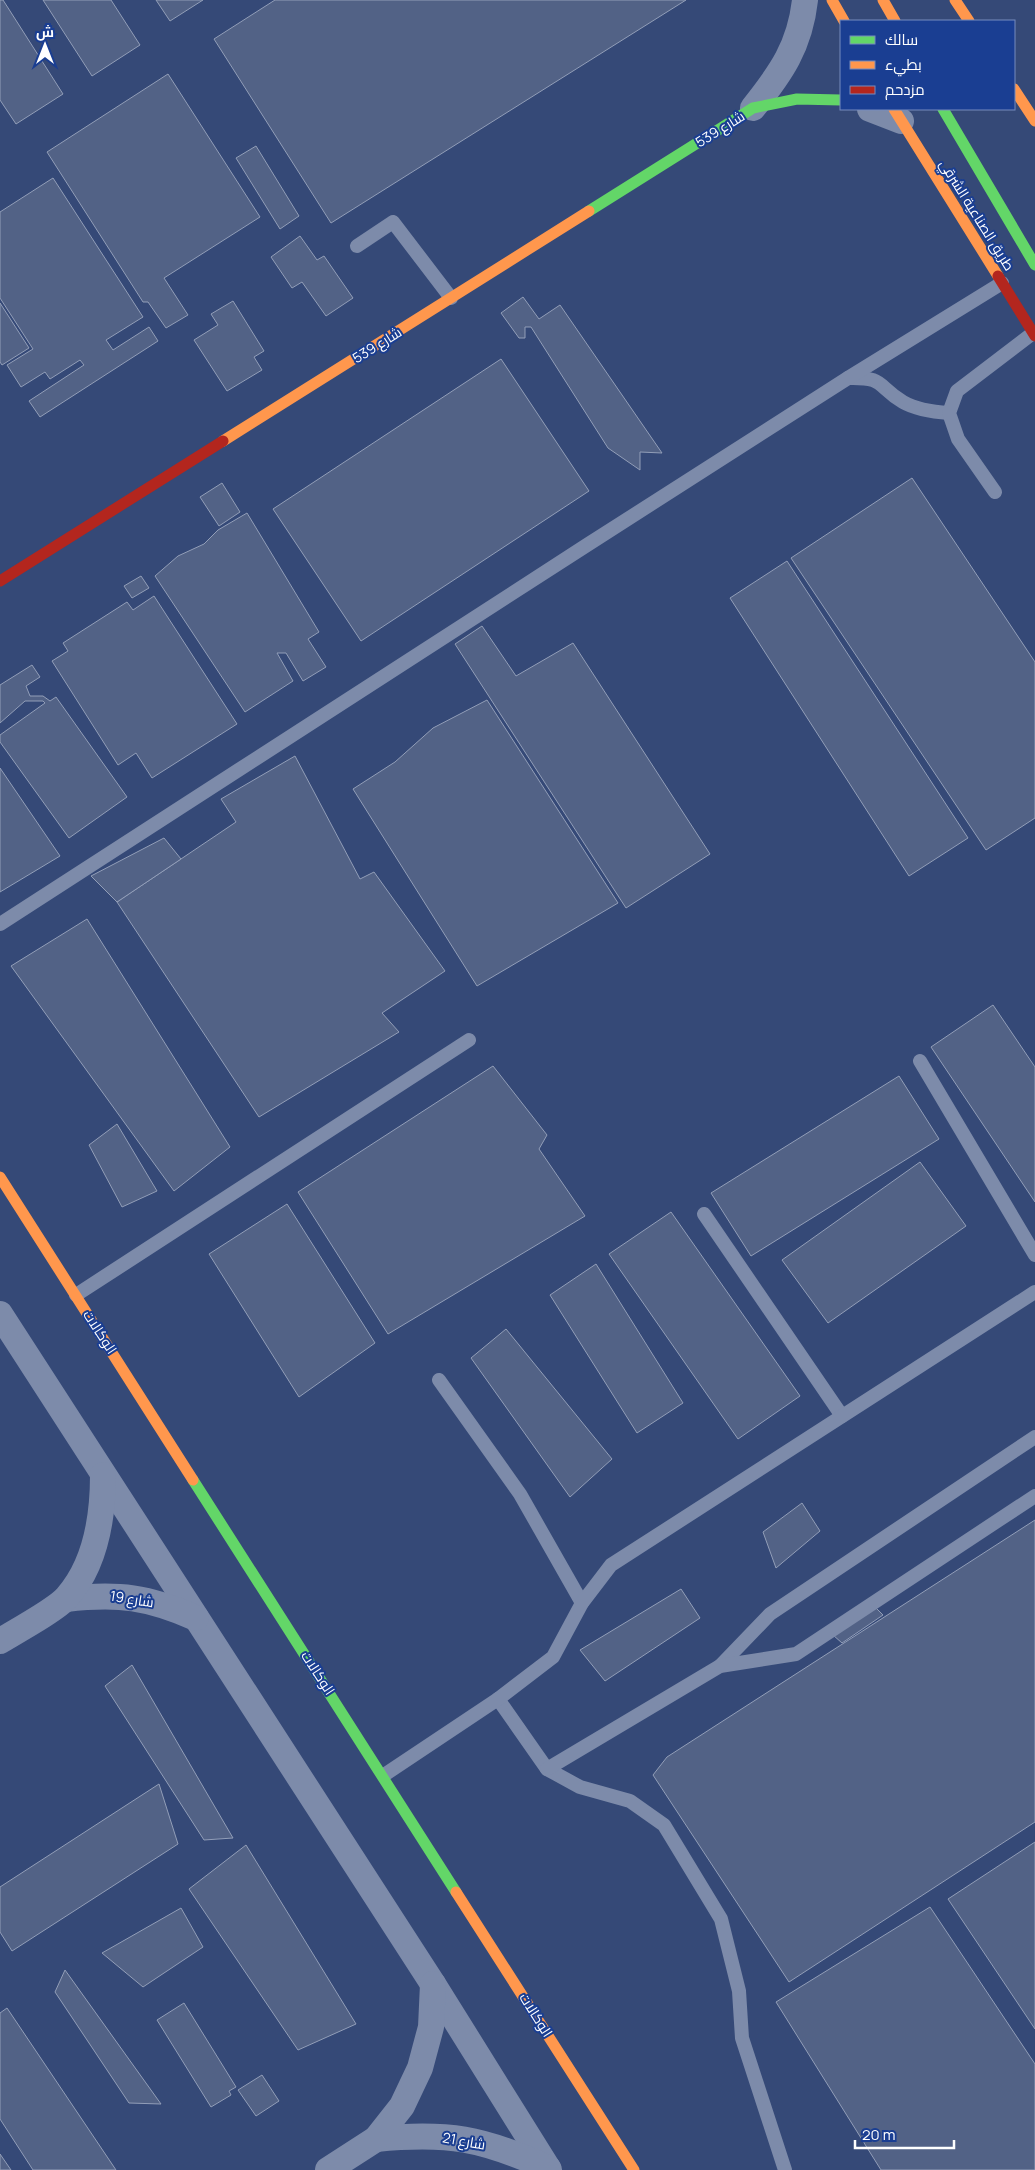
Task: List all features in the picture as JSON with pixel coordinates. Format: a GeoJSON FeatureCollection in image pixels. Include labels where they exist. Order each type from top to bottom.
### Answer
{"type":"FeatureCollection","features":[{"type":"Feature","properties":{"kind":"main road"},"geometry":{"type":"LineString","coordinates":[[832,0],[843,20]]}},
{"type":"Feature","properties":{"kind":"main road"},"geometry":{"type":"LineString","coordinates":[[883,0],[894,20]]}},
{"type":"Feature","properties":{"kind":"main road"},"geometry":{"type":"LineString","coordinates":[[955,0],[968,20]]}},
{"type":"Feature","properties":{"kind":"main road"},"geometry":{"type":"LineString","coordinates":[[1015,91],[1035,121]]}},
{"type":"Feature","properties":{"kind":"main road","name":"شارع 539"},"geometry":{"type":"LineString","coordinates":[[0,581],[753,108],[787,98],[813,97],[840,100]]}},
{"type":"Feature","properties":{"kind":"main road"},"geometry":{"type":"LineString","coordinates":[[944,110],[1035,266]]}},
{"type":"Feature","properties":{"kind":"main road","name":"طريق الصناعية الشرقي"},"geometry":{"type":"LineString","coordinates":[[898,115],[1034,334]]}},
{"type":"Feature","properties":{"kind":"main road","name":"الوكالات"},"geometry":{"type":"LineString","coordinates":[[0,1177],[384,1775],[634,2170]]}},
{"type":"Feature","properties":{"kind":"street","name":"شارع 539"},"geometry":{"type":"LineString","coordinates":[[753,108],[780,74],[792,51],[802,24],[805,0]]}},
{"type":"Feature","properties":{"kind":"street"},"geometry":{"type":"LineString","coordinates":[[875,110],[898,115]]}},
{"type":"Feature","properties":{"kind":"street"},"geometry":{"type":"LineString","coordinates":[[0,1314],[433,1984],[548,2169]]}},
{"type":"Feature","properties":{"kind":"street","name":"شارع 19"},"geometry":{"type":"LineString","coordinates":[[0,1642],[66,1598],[81,1576],[92,1552],[100,1519],[104,1475]]}},
{"type":"Feature","properties":{"kind":"street","name":"شارع 19"},"geometry":{"type":"LineString","coordinates":[[66,1598],[100,1595],[133,1597],[165,1605],[196,1618]]}},
{"type":"Feature","properties":{"kind":"street","name":"شارع 21"},"geometry":{"type":"LineString","coordinates":[[328,2170],[376,2139],[402,2106],[420,2068],[431,2027],[433,1984]]}},
{"type":"Feature","properties":{"kind":"street","name":"شارع 21"},"geometry":{"type":"LineString","coordinates":[[376,2139],[420,2135],[464,2138],[507,2150],[548,2169]]}},
{"type":"Feature","properties":{"kind":"lane"},"geometry":{"type":"LineString","coordinates":[[357,246],[393,222],[451,298]]}},
{"type":"Feature","properties":{"kind":"lane"},"geometry":{"type":"LineString","coordinates":[[0,924],[848,378],[1002,283]]}},
{"type":"Feature","properties":{"kind":"lane"},"geometry":{"type":"LineString","coordinates":[[995,492],[958,439],[948,413],[957,391],[1034,334]]}},
{"type":"Feature","properties":{"kind":"lane"},"geometry":{"type":"LineString","coordinates":[[848,378],[868,378],[877,381],[902,401],[914,407],[948,413]]}},
{"type":"Feature","properties":{"kind":"lane"},"geometry":{"type":"LineString","coordinates":[[76,1295],[469,1040]]}},
{"type":"Feature","properties":{"kind":"lane"},"geometry":{"type":"LineString","coordinates":[[920,1061],[1035,1256]]}},
{"type":"Feature","properties":{"kind":"lane"},"geometry":{"type":"LineString","coordinates":[[704,1214],[842,1416]]}},
{"type":"Feature","properties":{"kind":"lane"},"geometry":{"type":"LineString","coordinates":[[384,1775],[498,1698],[553,1657],[582,1603],[611,1565],[1035,1292]]}},
{"type":"Feature","properties":{"kind":"lane"},"geometry":{"type":"LineString","coordinates":[[439,1380],[520,1494],[582,1603]]}},
{"type":"Feature","properties":{"kind":"lane"},"geometry":{"type":"LineString","coordinates":[[546,1769],[720,1666],[770,1614],[1035,1437]]}},
{"type":"Feature","properties":{"kind":"lane"},"geometry":{"type":"LineString","coordinates":[[720,1666],[796,1654],[1035,1496]]}},
{"type":"Feature","properties":{"kind":"lane"},"geometry":{"type":"LineString","coordinates":[[498,1698],[546,1769],[580,1787],[630,1801],[664,1825],[721,1919],[739,1991],[742,2038],[785,2170]]}},
{"type":"Feature","properties":{"kind":"building"},"geometry":{"type":"Polygon","coordinates":[[[0,0],[3,0],[63,94],[16,124],[0,100],[0,0]]]}},
{"type":"Feature","properties":{"kind":"building"},"geometry":{"type":"Polygon","coordinates":[[[43,0],[111,0],[140,45],[92,76],[43,0]]]}},
{"type":"Feature","properties":{"kind":"building"},"geometry":{"type":"Polygon","coordinates":[[[156,0],[203,0],[170,21],[156,0]]]}},
{"type":"Feature","properties":{"kind":"building"},"geometry":{"type":"Polygon","coordinates":[[[275,0],[686,0],[331,223],[214,39],[275,0]]]}},
{"type":"Feature","properties":{"kind":"building"},"geometry":{"type":"Polygon","coordinates":[[[168,74],[260,217],[164,278],[188,315],[166,328],[148,302],[143,302],[47,152],[168,74]]]}},
{"type":"Feature","properties":{"kind":"building"},"geometry":{"type":"Polygon","coordinates":[[[256,146],[299,216],[280,229],[236,158],[256,146]]]}},
{"type":"Feature","properties":{"kind":"building"},"geometry":{"type":"Polygon","coordinates":[[[53,178],[143,317],[106,340],[113,350],[149,327],[158,341],[40,417],[29,401],[84,365],[80,360],[50,379],[45,372],[21,387],[7,365],[33,349],[0,298],[0,212],[53,178]]]}},
{"type":"Feature","properties":{"kind":"building"},"geometry":{"type":"Polygon","coordinates":[[[300,236],[317,260],[324,256],[353,298],[326,316],[302,282],[292,288],[271,257],[300,236]]]}},
{"type":"Feature","properties":{"kind":"building"},"geometry":{"type":"Polygon","coordinates":[[[523,297],[539,319],[560,305],[662,453],[640,452],[640,470],[608,448],[531,327],[525,327],[525,338],[519,338],[501,313],[523,297]]]}},
{"type":"Feature","properties":{"kind":"building"},"geometry":{"type":"Polygon","coordinates":[[[233,301],[264,351],[254,357],[262,370],[227,391],[194,340],[218,325],[211,314],[233,301]]]}},
{"type":"Feature","properties":{"kind":"building"},"geometry":{"type":"Polygon","coordinates":[[[0,303],[29,348],[2,365],[0,362],[0,303]]]}},
{"type":"Feature","properties":{"kind":"building"},"geometry":{"type":"Polygon","coordinates":[[[501,359],[589,491],[361,641],[273,509],[501,359]]]}},
{"type":"Feature","properties":{"kind":"building"},"geometry":{"type":"Polygon","coordinates":[[[912,478],[1035,662],[1035,818],[986,850],[791,558],[912,478]]]}},
{"type":"Feature","properties":{"kind":"building"},"geometry":{"type":"Polygon","coordinates":[[[222,483],[240,512],[219,526],[200,497],[222,483]]]}},
{"type":"Feature","properties":{"kind":"building"},"geometry":{"type":"Polygon","coordinates":[[[247,513],[319,632],[308,639],[326,667],[303,681],[286,653],[277,653],[293,681],[245,712],[155,576],[178,556],[204,544],[218,530],[247,513]]]}},
{"type":"Feature","properties":{"kind":"building"},"geometry":{"type":"Polygon","coordinates":[[[787,561],[968,838],[909,876],[730,598],[787,561]]]}},
{"type":"Feature","properties":{"kind":"building"},"geometry":{"type":"Polygon","coordinates":[[[141,576],[149,588],[132,598],[124,586],[141,576]]]}},
{"type":"Feature","properties":{"kind":"building"},"geometry":{"type":"Polygon","coordinates":[[[154,596],[237,724],[152,778],[136,753],[118,765],[52,661],[68,651],[63,643],[127,602],[133,610],[154,596]]]}},
{"type":"Feature","properties":{"kind":"building"},"geometry":{"type":"Polygon","coordinates":[[[482,626],[516,676],[573,643],[710,854],[626,908],[455,644],[482,626]]]}},
{"type":"Feature","properties":{"kind":"building"},"geometry":{"type":"Polygon","coordinates":[[[32,665],[40,677],[26,686],[30,696],[43,696],[50,701],[56,697],[127,797],[69,838],[0,742],[0,735],[45,703],[43,701],[25,701],[0,723],[0,685],[32,665]]]}},
{"type":"Feature","properties":{"kind":"building"},"geometry":{"type":"Polygon","coordinates":[[[487,700],[618,903],[477,986],[353,789],[395,762],[433,728],[487,700]]]}},
{"type":"Feature","properties":{"kind":"building"},"geometry":{"type":"Polygon","coordinates":[[[295,756],[360,879],[374,872],[445,971],[382,1013],[399,1032],[259,1117],[117,902],[236,822],[221,799],[295,756]]]}},
{"type":"Feature","properties":{"kind":"building"},"geometry":{"type":"Polygon","coordinates":[[[0,768],[60,856],[0,892],[0,768]]]}},
{"type":"Feature","properties":{"kind":"building"},"geometry":{"type":"Polygon","coordinates":[[[164,838],[181,859],[117,902],[91,876],[164,838]]]}},
{"type":"Feature","properties":{"kind":"building"},"geometry":{"type":"Polygon","coordinates":[[[87,919],[230,1147],[174,1191],[11,966],[87,919]]]}},
{"type":"Feature","properties":{"kind":"building"},"geometry":{"type":"Polygon","coordinates":[[[993,1005],[1035,1067],[1035,1202],[931,1047],[993,1005]]]}},
{"type":"Feature","properties":{"kind":"building"},"geometry":{"type":"Polygon","coordinates":[[[493,1066],[547,1135],[539,1149],[585,1216],[388,1334],[298,1192],[493,1066]]]}},
{"type":"Feature","properties":{"kind":"building"},"geometry":{"type":"Polygon","coordinates":[[[899,1076],[939,1139],[751,1256],[711,1193],[899,1076]]]}},
{"type":"Feature","properties":{"kind":"building"},"geometry":{"type":"Polygon","coordinates":[[[117,1124],[157,1191],[122,1207],[89,1145],[117,1124]]]}},
{"type":"Feature","properties":{"kind":"building"},"geometry":{"type":"Polygon","coordinates":[[[920,1162],[966,1226],[828,1323],[782,1260],[920,1162]]]}},
{"type":"Feature","properties":{"kind":"building"},"geometry":{"type":"Polygon","coordinates":[[[287,1204],[375,1343],[299,1397],[209,1254],[287,1204]]]}},
{"type":"Feature","properties":{"kind":"building"},"geometry":{"type":"Polygon","coordinates":[[[671,1212],[800,1396],[738,1439],[609,1254],[671,1212]]]}},
{"type":"Feature","properties":{"kind":"building"},"geometry":{"type":"Polygon","coordinates":[[[596,1264],[683,1403],[637,1433],[550,1295],[596,1264]]]}},
{"type":"Feature","properties":{"kind":"building"},"geometry":{"type":"Polygon","coordinates":[[[506,1329],[612,1459],[570,1497],[471,1358],[506,1329]]]}},
{"type":"Feature","properties":{"kind":"building"},"geometry":{"type":"Polygon","coordinates":[[[802,1503],[820,1531],[776,1568],[763,1532],[802,1503]]]}},
{"type":"Feature","properties":{"kind":"building"},"geometry":{"type":"Polygon","coordinates":[[[1035,1520],[1035,1822],[789,1982],[653,1775],[667,1757],[1035,1520]]]}},
{"type":"Feature","properties":{"kind":"building"},"geometry":{"type":"Polygon","coordinates":[[[681,1589],[700,1618],[605,1681],[580,1650],[681,1589]]]}},
{"type":"Feature","properties":{"kind":"building"},"geometry":{"type":"Polygon","coordinates":[[[875,1607],[883,1615],[842,1643],[833,1635],[875,1607]]]}},
{"type":"Feature","properties":{"kind":"building"},"geometry":{"type":"Polygon","coordinates":[[[132,1665],[233,1838],[204,1840],[105,1686],[132,1665]]]}},
{"type":"Feature","properties":{"kind":"building"},"geometry":{"type":"Polygon","coordinates":[[[159,1784],[178,1844],[12,1951],[0,1932],[0,1887],[159,1784]]]}},
{"type":"Feature","properties":{"kind":"building"},"geometry":{"type":"Polygon","coordinates":[[[1035,1842],[1035,2029],[948,1899],[1035,1842]]]}},
{"type":"Feature","properties":{"kind":"building"},"geometry":{"type":"Polygon","coordinates":[[[246,1845],[356,2024],[298,2050],[189,1889],[246,1845]]]}},
{"type":"Feature","properties":{"kind":"building"},"geometry":{"type":"Polygon","coordinates":[[[930,1907],[1035,2064],[1035,2170],[881,2170],[776,2002],[930,1907]]]}},
{"type":"Feature","properties":{"kind":"building"},"geometry":{"type":"Polygon","coordinates":[[[181,1908],[203,1947],[143,1987],[102,1953],[181,1908]]]}},
{"type":"Feature","properties":{"kind":"building"},"geometry":{"type":"Polygon","coordinates":[[[65,1970],[161,2104],[129,2103],[55,1992],[65,1970]]]}},
{"type":"Feature","properties":{"kind":"building"},"geometry":{"type":"Polygon","coordinates":[[[184,2003],[236,2087],[229,2091],[231,2095],[211,2107],[157,2020],[184,2003]]]}},
{"type":"Feature","properties":{"kind":"building"},"geometry":{"type":"Polygon","coordinates":[[[7,2008],[116,2170],[33,2170],[0,2119],[0,2013],[7,2008]]]}},
{"type":"Feature","properties":{"kind":"building"},"geometry":{"type":"Polygon","coordinates":[[[262,2075],[279,2101],[256,2116],[238,2090],[262,2075]]]}},
{"type":"Feature","properties":{"kind":"building"},"geometry":{"type":"Polygon","coordinates":[[[0,2154],[11,2170],[0,2170],[0,2154]]]}},
{"type":"Feature","properties":{"kind":"traffic: fast"},"geometry":{"type":"LineString","coordinates":[[589,211],[753,108],[797,99],[840,100]]}},
{"type":"Feature","properties":{"kind":"traffic: fast"},"geometry":{"type":"LineString","coordinates":[[944,110],[1035,265]]}},
{"type":"Feature","properties":{"kind":"traffic: fast"},"geometry":{"type":"LineString","coordinates":[[193,1480],[456,1892]]}},
{"type":"Feature","properties":{"kind":"traffic: slow"},"geometry":{"type":"LineString","coordinates":[[832,0],[843,20]]}},
{"type":"Feature","properties":{"kind":"traffic: slow"},"geometry":{"type":"LineString","coordinates":[[883,0],[894,20]]}},
{"type":"Feature","properties":{"kind":"traffic: slow"},"geometry":{"type":"LineString","coordinates":[[955,0],[968,20]]}},
{"type":"Feature","properties":{"kind":"traffic: slow"},"geometry":{"type":"LineString","coordinates":[[1015,91],[1035,121]]}},
{"type":"Feature","properties":{"kind":"traffic: slow"},"geometry":{"type":"LineString","coordinates":[[895,110],[998,276]]}},
{"type":"Feature","properties":{"kind":"traffic: slow"},"geometry":{"type":"LineString","coordinates":[[223,441],[589,211]]}},
{"type":"Feature","properties":{"kind":"traffic: slow"},"geometry":{"type":"LineString","coordinates":[[0,1177],[193,1480]]}},
{"type":"Feature","properties":{"kind":"traffic: slow"},"geometry":{"type":"LineString","coordinates":[[456,1892],[634,2170]]}},
{"type":"Feature","properties":{"kind":"traffic: jam"},"geometry":{"type":"LineString","coordinates":[[998,276],[1035,336]]}},
{"type":"Feature","properties":{"kind":"traffic: jam"},"geometry":{"type":"LineString","coordinates":[[0,581],[223,441]]}}]}
